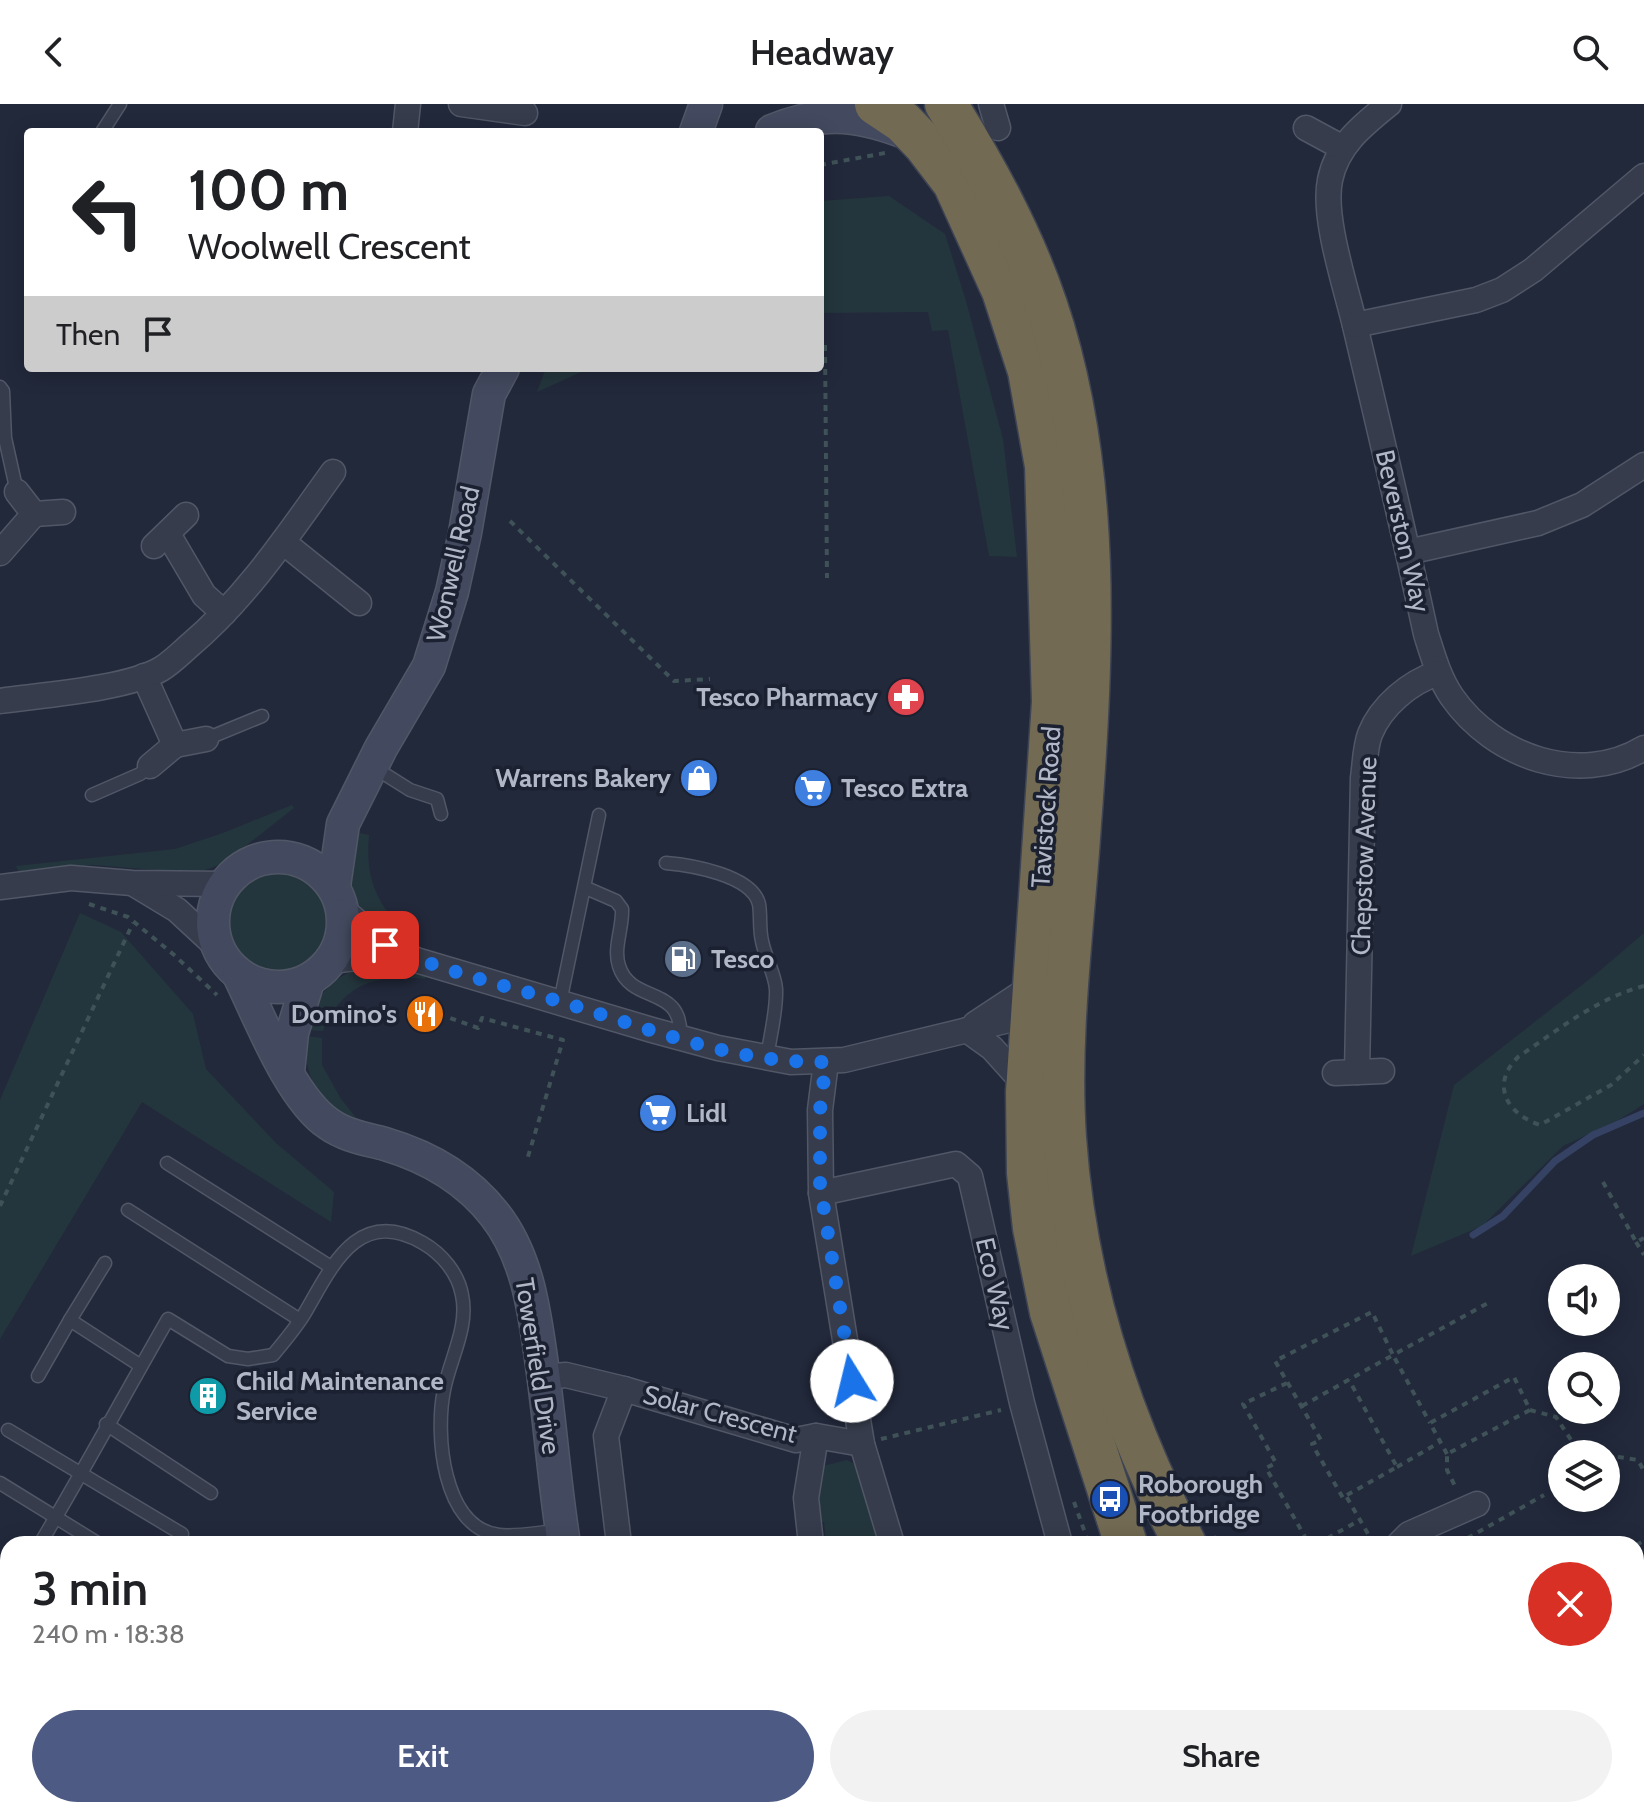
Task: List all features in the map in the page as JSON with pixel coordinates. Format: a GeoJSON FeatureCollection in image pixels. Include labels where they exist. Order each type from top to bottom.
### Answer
{"type":"FeatureCollection","features":[{"type":"Feature","properties":{"kind":"highway","name":"Tavistock Road"},"geometry":{"type":"LineString","coordinates":[[876,104],[903,122],[906,144],[954,183],[1003,291],[1029,371],[1046,466],[1053,702],[1043,1013],[1028,1088],[1028,1173],[1034,1228],[1051,1312],[1123,1536]]}},
{"type":"Feature","properties":{"kind":"highway","name":"Tavistock Road"},"geometry":{"type":"LineString","coordinates":[[946,104],[1003,204],[1042,293],[1067,382],[1083,471],[1089,571],[1088,684],[1081,823],[1065,998],[1043,1013]]}},
{"type":"Feature","properties":{"kind":"highway","name":"Tavistock Road"},"geometry":{"type":"LineString","coordinates":[[1043,1013],[1073,1212],[1094,1315],[1140,1451],[1194,1536]]}},
{"type":"Feature","properties":{"kind":"street"},"geometry":{"type":"LineString","coordinates":[[405,128],[408,104]]}},
{"type":"Feature","properties":{"kind":"street"},"geometry":{"type":"LineString","coordinates":[[461,104],[525,113]]}},
{"type":"Feature","properties":{"kind":"street"},"geometry":{"type":"LineString","coordinates":[[697,128],[706,104]]}},
{"type":"Feature","properties":{"kind":"street"},"geometry":{"type":"LineString","coordinates":[[773,128],[791,104]]}},
{"type":"Feature","properties":{"kind":"street"},"geometry":{"type":"LineString","coordinates":[[991,104],[998,128]]}},
{"type":"Feature","properties":{"kind":"street","name":"Beverston Way"},"geometry":{"type":"LineString","coordinates":[[1389,104],[1353,133],[1343,148],[1330,179],[1329,198],[1342,271],[1426,634],[1438,673],[1467,716],[1504,745],[1524,755],[1551,764],[1582,766],[1619,759],[1644,748]]}},
{"type":"Feature","properties":{"kind":"street"},"geometry":{"type":"LineString","coordinates":[[780,128],[817,116],[845,116],[879,122],[906,144]]}},
{"type":"Feature","properties":{"kind":"street"},"geometry":{"type":"LineString","coordinates":[[1306,128],[1343,148]]}},
{"type":"Feature","properties":{"kind":"street"},"geometry":{"type":"LineString","coordinates":[[1355,325],[1476,300],[1502,290],[1533,270],[1644,176]]}},
{"type":"Feature","properties":{"kind":"street","name":"Wonwell Road"},"geometry":{"type":"LineString","coordinates":[[338,897],[343,824],[429,666],[452,592],[489,394],[501,372]]}},
{"type":"Feature","properties":{"kind":"street"},"geometry":{"type":"LineString","coordinates":[[1408,552],[1538,523],[1582,505],[1644,465]]}},
{"type":"Feature","properties":{"kind":"street"},"geometry":{"type":"LineString","coordinates":[[0,701],[82,689],[144,676],[162,668],[214,625],[283,542],[333,472]]}},
{"type":"Feature","properties":{"kind":"street"},"geometry":{"type":"LineString","coordinates":[[17,492],[34,514]]}},
{"type":"Feature","properties":{"kind":"street"},"geometry":{"type":"LineString","coordinates":[[0,553],[34,514],[63,512]]}},
{"type":"Feature","properties":{"kind":"street"},"geometry":{"type":"LineString","coordinates":[[186,515],[161,540],[204,595],[224,613]]}},
{"type":"Feature","properties":{"kind":"street"},"geometry":{"type":"LineString","coordinates":[[283,542],[359,603]]}},
{"type":"Feature","properties":{"kind":"street","name":"Chepstow Avenue"},"geometry":{"type":"LineString","coordinates":[[1358,1072],[1364,869],[1363,778],[1369,735],[1383,712],[1401,693],[1425,677],[1438,673]]}},
{"type":"Feature","properties":{"kind":"street"},"geometry":{"type":"LineString","coordinates":[[144,676],[175,745]]}},
{"type":"Feature","properties":{"kind":"street"},"geometry":{"type":"LineString","coordinates":[[150,766],[175,745],[206,739]]}},
{"type":"Feature","properties":{"kind":"street"},"geometry":{"type":"LineString","coordinates":[[217,947],[213,914],[225,884],[239,869],[257,860],[285,856],[313,866],[360,926],[385,945],[416,960]]}},
{"type":"Feature","properties":{"kind":"street"},"geometry":{"type":"LineString","coordinates":[[0,887],[71,878],[132,883],[225,884]]}},
{"type":"Feature","properties":{"kind":"street"},"geometry":{"type":"LineString","coordinates":[[132,883],[177,910],[217,947],[239,975],[255,984],[291,987],[320,971],[380,955],[416,960],[680,1038],[791,1062],[826,1062],[1043,1013]]}},
{"type":"Feature","properties":{"kind":"street"},"geometry":{"type":"LineString","coordinates":[[288,1072],[292,1033],[320,971],[344,932],[338,897]]}},
{"type":"Feature","properties":{"kind":"street","name":"Towerfield Drive"},"geometry":{"type":"LineString","coordinates":[[239,975],[288,1072],[310,1107],[327,1124],[351,1135],[412,1152],[441,1166],[465,1184],[496,1215],[515,1247],[532,1298],[563,1536]]}},
{"type":"Feature","properties":{"kind":"street"},"geometry":{"type":"LineString","coordinates":[[967,1030],[1043,1013]]}},
{"type":"Feature","properties":{"kind":"street"},"geometry":{"type":"LineString","coordinates":[[967,1030],[992,1048],[1028,1088]]}},
{"type":"Feature","properties":{"kind":"street"},"geometry":{"type":"LineString","coordinates":[[826,1062],[820,1110],[821,1193],[862,1444],[890,1536]]}},
{"type":"Feature","properties":{"kind":"street","name":"Eco Way"},"geometry":{"type":"LineString","coordinates":[[821,1193],[956,1164],[970,1176],[1022,1403],[1058,1536]]}},
{"type":"Feature","properties":{"kind":"street","name":"Solar Crescent"},"geometry":{"type":"LineString","coordinates":[[544,1377],[566,1375],[624,1389],[796,1440],[816,1436],[862,1444]]}},
{"type":"Feature","properties":{"kind":"street","name":"Solar Crescent"},"geometry":{"type":"LineString","coordinates":[[618,1536],[606,1436],[624,1389]]}},
{"type":"Feature","properties":{"kind":"street","name":"Solar Crescent"},"geometry":{"type":"LineString","coordinates":[[810,1536],[806,1498],[816,1436]]}},
{"type":"Feature","properties":{"kind":"street"},"geometry":{"type":"LineString","coordinates":[[1407,1536],[1471,1506]]}},
{"type":"Feature","properties":{"kind":"lane"},"geometry":{"type":"LineString","coordinates":[[105,128],[120,104]]}},
{"type":"Feature","properties":{"kind":"lane"},"geometry":{"type":"LineString","coordinates":[[0,387],[3,391],[5,438],[17,492]]}},
{"type":"Feature","properties":{"kind":"lane"},"geometry":{"type":"LineString","coordinates":[[206,739],[262,716]]}},
{"type":"Feature","properties":{"kind":"lane"},"geometry":{"type":"LineString","coordinates":[[377,757],[410,790],[437,799],[441,814]]}},
{"type":"Feature","properties":{"kind":"lane"},"geometry":{"type":"LineString","coordinates":[[92,795],[140,774],[150,766]]}},
{"type":"Feature","properties":{"kind":"lane"},"geometry":{"type":"LineString","coordinates":[[560,1002],[599,815]]}},
{"type":"Feature","properties":{"kind":"lane"},"geometry":{"type":"LineString","coordinates":[[666,863],[689,865],[725,876],[754,894],[759,902],[761,940],[776,989],[767,1058]]}},
{"type":"Feature","properties":{"kind":"lane"},"geometry":{"type":"LineString","coordinates":[[586,888],[616,901],[622,909],[621,935],[616,952],[619,970],[644,992],[670,1003],[681,1021],[680,1038]]}},
{"type":"Feature","properties":{"kind":"lane"},"geometry":{"type":"LineString","coordinates":[[167,1163],[331,1267]]}},
{"type":"Feature","properties":{"kind":"lane"},"geometry":{"type":"LineString","coordinates":[[128,1210],[300,1320]]}},
{"type":"Feature","properties":{"kind":"lane"},"geometry":{"type":"LineString","coordinates":[[45,1536],[168,1319],[228,1356],[248,1359],[273,1355],[300,1320],[345,1247],[366,1236],[386,1232],[414,1238],[436,1251],[452,1271],[462,1296],[461,1328],[443,1392],[442,1455],[451,1491],[463,1513],[476,1527],[498,1535],[520,1536]]}},
{"type":"Feature","properties":{"kind":"lane"},"geometry":{"type":"LineString","coordinates":[[38,1376],[105,1263]]}},
{"type":"Feature","properties":{"kind":"lane"},"geometry":{"type":"LineString","coordinates":[[70,1320],[141,1366]]}},
{"type":"Feature","properties":{"kind":"lane"},"geometry":{"type":"LineString","coordinates":[[106,1424],[211,1493]]}},
{"type":"Feature","properties":{"kind":"lane"},"geometry":{"type":"LineString","coordinates":[[8,1430],[182,1534]]}},
{"type":"Feature","properties":{"kind":"lane"},"geometry":{"type":"LineString","coordinates":[[0,1483],[86,1536]]}},
{"type":"Feature","properties":{"kind":"path"},"geometry":{"type":"LineString","coordinates":[[824,164],[906,144]]}},
{"type":"Feature","properties":{"kind":"path"},"geometry":{"type":"LineString","coordinates":[[825,345],[827,578]]}},
{"type":"Feature","properties":{"kind":"path"},"geometry":{"type":"LineString","coordinates":[[510,521],[674,681],[710,679]]}},
{"type":"Feature","properties":{"kind":"path"},"geometry":{"type":"LineString","coordinates":[[80,901],[128,917],[214,991],[222,1003]]}},
{"type":"Feature","properties":{"kind":"path"},"geometry":{"type":"LineString","coordinates":[[0,1206],[133,923]]}},
{"type":"Feature","properties":{"kind":"path"},"geometry":{"type":"LineString","coordinates":[[1644,986],[1627,990],[1595,1006],[1518,1057],[1508,1067],[1504,1086],[1507,1100],[1512,1110],[1524,1120],[1540,1125],[1611,1085],[1644,1055]]}},
{"type":"Feature","properties":{"kind":"path"},"geometry":{"type":"LineString","coordinates":[[439,1014],[478,1028],[482,1018],[563,1040],[527,1160]]}},
{"type":"Feature","properties":{"kind":"path"},"geometry":{"type":"LineString","coordinates":[[1603,1182],[1644,1255]]}},
{"type":"Feature","properties":{"kind":"path"},"geometry":{"type":"LineString","coordinates":[[1636,1242],[1644,1238]]}},
{"type":"Feature","properties":{"kind":"path"},"geometry":{"type":"LineString","coordinates":[[1302,1406],[1488,1303]]}},
{"type":"Feature","properties":{"kind":"path"},"geometry":{"type":"LineString","coordinates":[[1440,1442],[1343,1498],[1312,1444],[1321,1440],[1275,1361],[1372,1312],[1447,1454],[1447,1470],[1471,1506]]}},
{"type":"Feature","properties":{"kind":"path"},"geometry":{"type":"LineString","coordinates":[[1430,1423],[1514,1377],[1530,1410]]}},
{"type":"Feature","properties":{"kind":"path"},"geometry":{"type":"LineString","coordinates":[[1349,1380],[1397,1467]]}},
{"type":"Feature","properties":{"kind":"path"},"geometry":{"type":"LineString","coordinates":[[1287,1383],[1243,1404],[1276,1463],[1266,1468],[1304,1536]]}},
{"type":"Feature","properties":{"kind":"path"},"geometry":{"type":"LineString","coordinates":[[862,1444],[1022,1403]]}},
{"type":"Feature","properties":{"kind":"path"},"geometry":{"type":"LineString","coordinates":[[1447,1454],[1530,1410],[1556,1417],[1571,1440]]}},
{"type":"Feature","properties":{"kind":"path"},"geometry":{"type":"LineString","coordinates":[[1620,1457],[1638,1460],[1644,1471]]}},
{"type":"Feature","properties":{"kind":"path"},"geometry":{"type":"LineString","coordinates":[[1471,1536],[1544,1495]]}},
{"type":"Feature","properties":{"kind":"path"},"geometry":{"type":"LineString","coordinates":[[1346,1496],[1369,1536]]}},
{"type":"Feature","properties":{"kind":"path"},"geometry":{"type":"LineString","coordinates":[[1331,1536],[1360,1520]]}},
{"type":"Feature","properties":{"kind":"shaded area"},"geometry":{"type":"Polygon","coordinates":[[[889,196],[945,234],[1003,439],[1017,557],[989,556],[948,330],[932,331],[928,312],[824,313],[824,201],[889,196]]]}},
{"type":"Feature","properties":{"kind":"shaded area"},"geometry":{"type":"Polygon","coordinates":[[[544,372],[581,372],[537,392],[544,372]]]}},
{"type":"Feature","properties":{"kind":"shaded area"},"geometry":{"type":"Polygon","coordinates":[[[292,805],[294,808],[224,863],[197,873],[93,865],[19,872],[16,866],[175,849],[292,805]]]}},
{"type":"Feature","properties":{"kind":"shaded area"},"geometry":{"type":"Polygon","coordinates":[[[354,832],[369,835],[369,867],[376,892],[390,915],[411,939],[379,927],[355,898],[347,876],[354,832]]]}},
{"type":"Feature","properties":{"kind":"shaded area"},"geometry":{"type":"Polygon","coordinates":[[[278,874],[297,878],[313,888],[323,904],[327,923],[323,942],[313,958],[297,968],[278,972],[259,968],[243,958],[233,942],[229,923],[233,904],[243,888],[259,878],[278,874]]]}},
{"type":"Feature","properties":{"kind":"shaded area"},"geometry":{"type":"Polygon","coordinates":[[[80,913],[121,932],[193,1014],[206,1069],[276,1143],[334,1192],[331,1222],[142,1102],[0,1339],[0,1100],[80,913]]]}},
{"type":"Feature","properties":{"kind":"shaded area"},"geometry":{"type":"Polygon","coordinates":[[[1644,933],[1644,1104],[1617,1121],[1563,1146],[1482,1226],[1411,1256],[1454,1085],[1644,933]]]}},
{"type":"Feature","properties":{"kind":"shaded area"},"geometry":{"type":"Polygon","coordinates":[[[392,964],[426,975],[425,979],[391,978],[363,985],[340,1002],[323,1031],[305,1030],[318,1000],[336,980],[360,969],[392,964]]]}},
{"type":"Feature","properties":{"kind":"shaded area"},"geometry":{"type":"Polygon","coordinates":[[[306,1036],[322,1038],[322,1065],[341,1099],[358,1120],[333,1108],[316,1088],[307,1063],[306,1036]]]}},
{"type":"Feature","properties":{"kind":"shaded area"},"geometry":{"type":"Polygon","coordinates":[[[847,1460],[858,1466],[879,1536],[825,1536],[824,1522],[817,1522],[816,1480],[823,1466],[847,1460]]]}},
{"type":"Feature","properties":{"kind":"waterway"},"geometry":{"type":"LineString","coordinates":[[1473,1235],[1503,1216],[1555,1161],[1593,1135],[1644,1113]]}},
{"type":"Feature","properties":{"kind":"place","name":"Tesco Pharmacy"},"geometry":{"type":"Point","coordinates":[906,697]}},
{"type":"Feature","properties":{"kind":"place","name":"Warrens Bakery"},"geometry":{"type":"Point","coordinates":[699,778]}},
{"type":"Feature","properties":{"kind":"place","name":"Tesco Extra"},"geometry":{"type":"Point","coordinates":[813,788]}},
{"type":"Feature","properties":{"kind":"place","name":"Tesco"},"geometry":{"type":"Point","coordinates":[683,959]}},
{"type":"Feature","properties":{"kind":"place","name":"Domino's"},"geometry":{"type":"Point","coordinates":[425,1014]}},
{"type":"Feature","properties":{"kind":"place","name":"Lidl"},"geometry":{"type":"Point","coordinates":[658,1113]}},
{"type":"Feature","properties":{"kind":"place","name":"Child Maintenance Service"},"geometry":{"type":"Point","coordinates":[208,1396]}},
{"type":"Feature","properties":{"kind":"place","name":"Roborough Footbridge"},"geometry":{"type":"Point","coordinates":[1110,1499]}},
{"type":"Feature","properties":{"kind":"route"},"geometry":{"type":"LineString","coordinates":[[385,945],[416,960],[718,1048],[791,1062],[826,1062],[820,1110],[820,1185],[852,1381]]}}]}
